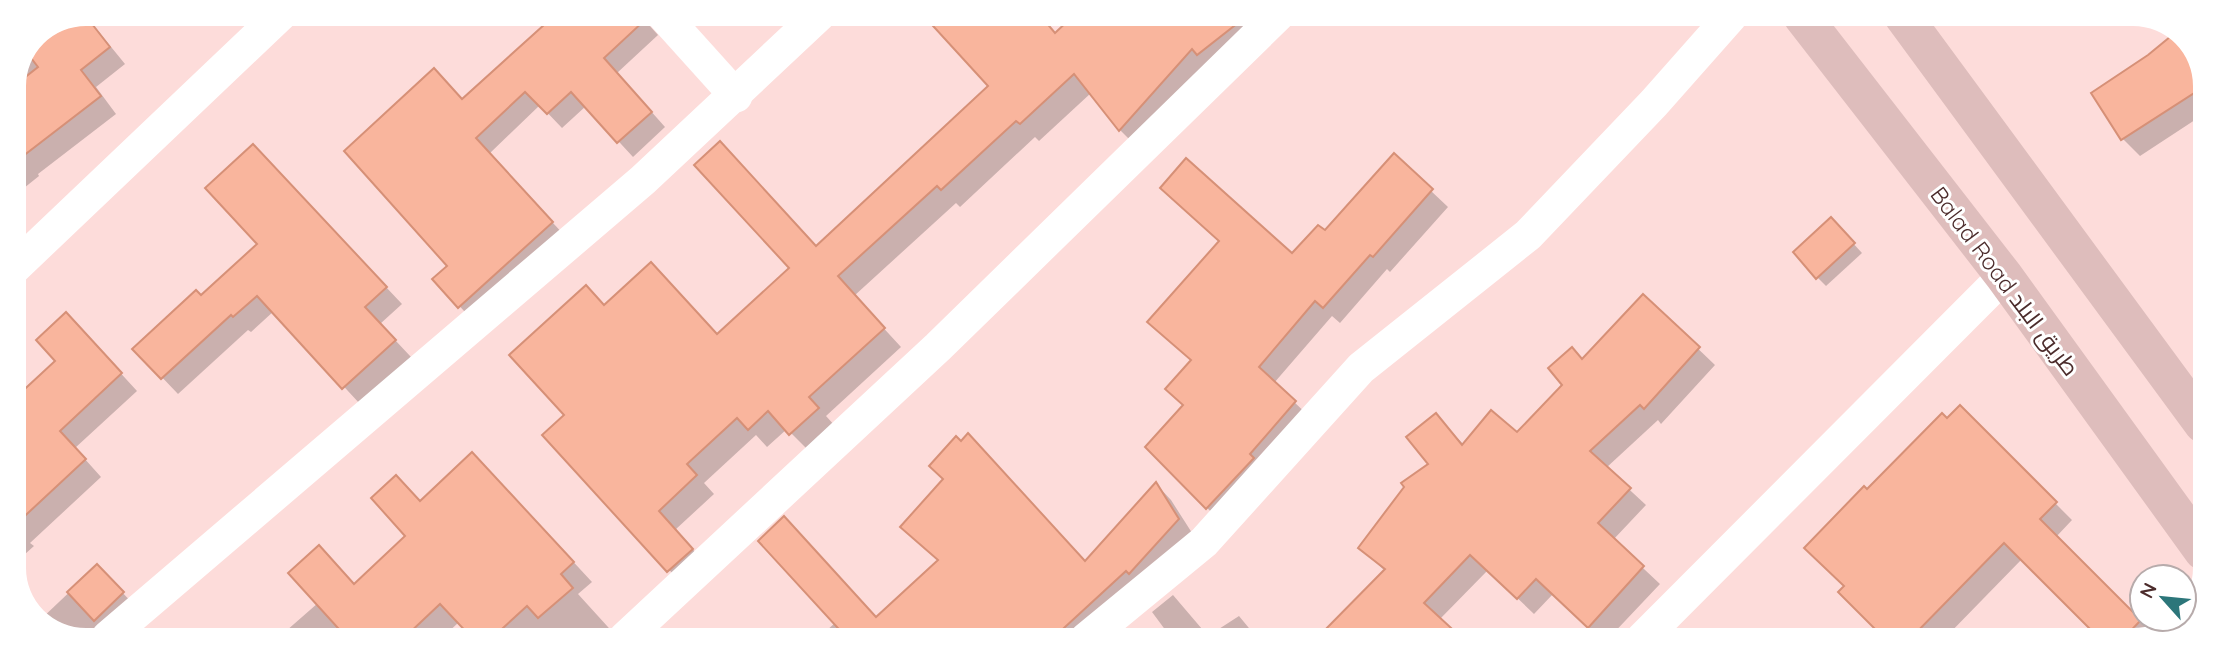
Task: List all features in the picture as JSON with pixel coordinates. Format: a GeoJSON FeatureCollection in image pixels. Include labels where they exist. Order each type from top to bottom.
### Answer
{"type":"FeatureCollection","features":[{"type":"Feature","properties":{"kind":"highway","name":"Balad Road طريق البلد"},"geometry":{"type":"LineString","coordinates":[[1810,26],[2004,276],[2193,537]]}},
{"type":"Feature","properties":{"kind":"highway"},"geometry":{"type":"LineString","coordinates":[[1910,26],[2193,410]]}},
{"type":"Feature","properties":{"kind":"street"},"geometry":{"type":"LineString","coordinates":[[26,257],[268,26]]}},
{"type":"Feature","properties":{"kind":"street"},"geometry":{"type":"LineString","coordinates":[[673,26],[736,96]]}},
{"type":"Feature","properties":{"kind":"street"},"geometry":{"type":"LineString","coordinates":[[120,628],[643,180],[736,96],[808,26]]}},
{"type":"Feature","properties":{"kind":"street"},"geometry":{"type":"LineString","coordinates":[[636,628],[938,347],[1267,26]]}},
{"type":"Feature","properties":{"kind":"street"},"geometry":{"type":"LineString","coordinates":[[1099,628],[1204,542],[1361,369],[1528,235],[1654,103],[1722,26]]}},
{"type":"Feature","properties":{"kind":"street"},"geometry":{"type":"LineString","coordinates":[[1653,628],[2004,276]]}},
{"type":"Feature","properties":{"kind":"building"},"geometry":{"type":"Polygon","coordinates":[[[94,26],[110,47],[81,70],[101,96],[26,154],[27,76],[38,67],[33,60],[44,44],[53,36],[75,27],[94,26]]]}},
{"type":"Feature","properties":{"kind":"building"},"geometry":{"type":"Polygon","coordinates":[[[543,26],[639,26],[604,58],[652,112],[617,143],[571,92],[547,114],[525,92],[476,138],[553,222],[458,308],[432,279],[447,266],[344,151],[434,68],[462,99],[543,26]]]}},
{"type":"Feature","properties":{"kind":"building"},"geometry":{"type":"Polygon","coordinates":[[[933,26],[1049,26],[1055,33],[1062,26],[1234,26],[1197,55],[1192,49],[1119,131],[1074,74],[1020,124],[1016,121],[941,190],[937,186],[838,276],[885,328],[809,397],[819,408],[789,435],[768,411],[748,430],[737,418],[687,464],[697,475],[659,511],[693,549],[667,572],[542,435],[564,415],[509,355],[586,285],[604,305],[651,262],[717,334],[789,268],[694,165],[720,141],[816,246],[988,86],[933,26]]]}},
{"type":"Feature","properties":{"kind":"building"},"geometry":{"type":"Polygon","coordinates":[[[2168,38],[2185,56],[2192,75],[2193,94],[2121,140],[2091,93],[2168,38]]]}},
{"type":"Feature","properties":{"kind":"building"},"geometry":{"type":"Polygon","coordinates":[[[253,144],[387,287],[365,307],[396,340],[342,389],[257,296],[233,317],[231,315],[161,379],[132,349],[196,290],[201,295],[257,244],[205,188],[253,144]]]}},
{"type":"Feature","properties":{"kind":"building"},"geometry":{"type":"Polygon","coordinates":[[[1394,153],[1433,189],[1323,308],[1315,301],[1259,367],[1296,401],[1250,454],[1254,458],[1206,509],[1145,447],[1183,405],[1165,389],[1191,360],[1147,322],[1219,241],[1160,188],[1186,158],[1292,253],[1318,225],[1325,230],[1394,153]]]}},
{"type":"Feature","properties":{"kind":"building"},"geometry":{"type":"Polygon","coordinates":[[[1831,217],[1855,243],[1816,279],[1793,252],[1831,217]]]}},
{"type":"Feature","properties":{"kind":"building"},"geometry":{"type":"Polygon","coordinates":[[[1643,294],[1700,347],[1644,409],[1640,405],[1590,451],[1631,488],[1598,523],[1644,566],[1588,628],[1536,579],[1517,599],[1470,555],[1424,603],[1451,628],[1327,628],[1385,569],[1358,548],[1404,487],[1401,483],[1428,464],[1406,437],[1436,413],[1462,445],[1491,410],[1517,432],[1562,385],[1548,368],[1572,347],[1582,359],[1643,294]]]}},
{"type":"Feature","properties":{"kind":"building"},"geometry":{"type":"Polygon","coordinates":[[[66,312],[122,373],[60,431],[86,459],[26,515],[26,388],[55,361],[36,340],[66,312]]]}},
{"type":"Feature","properties":{"kind":"building"},"geometry":{"type":"Polygon","coordinates":[[[1960,405],[2057,502],[2040,519],[2128,607],[2128,628],[2089,628],[2004,543],[1921,628],[1874,628],[1838,592],[1844,586],[1804,548],[1864,486],[1867,489],[1942,413],[1947,418],[1960,405]]]}},
{"type":"Feature","properties":{"kind":"building"},"geometry":{"type":"Polygon","coordinates":[[[968,433],[1085,561],[1156,482],[1179,519],[1129,574],[1126,571],[1064,628],[838,628],[758,541],[784,516],[876,617],[938,560],[900,527],[943,479],[929,466],[956,436],[961,441],[968,433]]]}},
{"type":"Feature","properties":{"kind":"building"},"geometry":{"type":"Polygon","coordinates":[[[472,452],[574,562],[561,574],[573,588],[538,618],[527,606],[503,628],[463,628],[440,604],[415,628],[338,628],[288,573],[319,545],[354,584],[405,536],[371,498],[396,475],[420,501],[472,452]]]}},
{"type":"Feature","properties":{"kind":"building"},"geometry":{"type":"Polygon","coordinates":[[[97,564],[124,592],[94,621],[67,592],[97,564]]]}}]}
